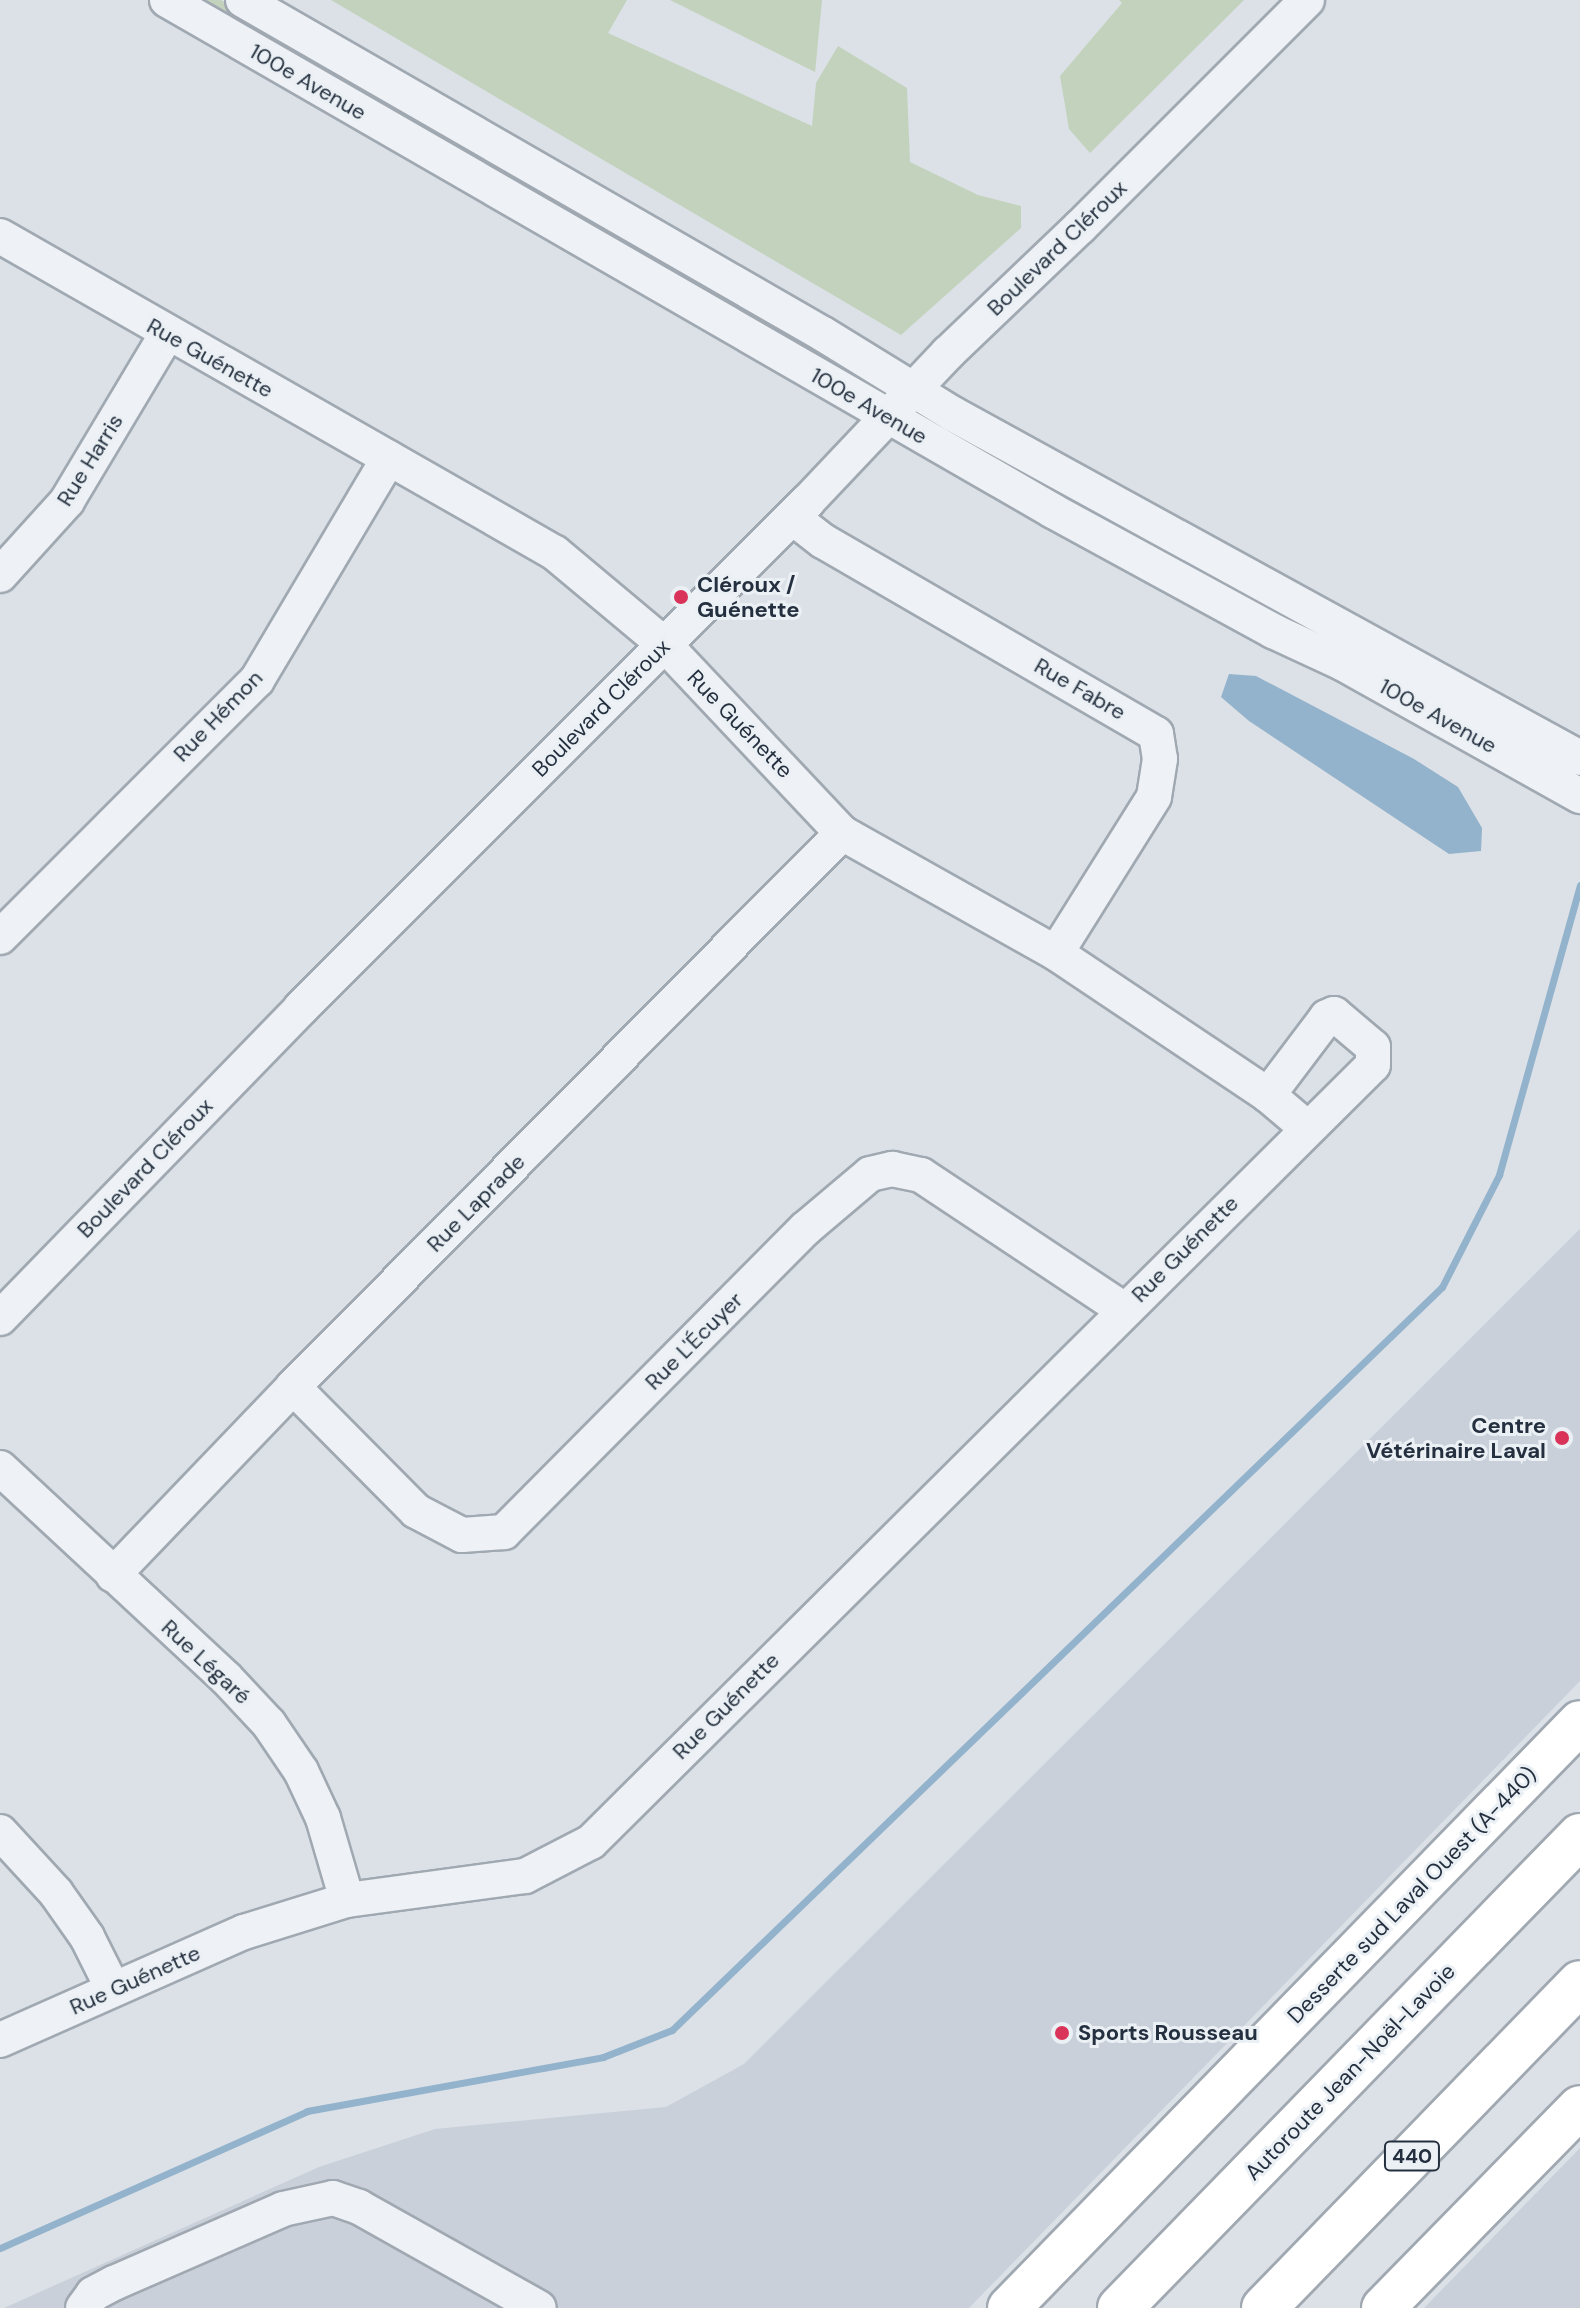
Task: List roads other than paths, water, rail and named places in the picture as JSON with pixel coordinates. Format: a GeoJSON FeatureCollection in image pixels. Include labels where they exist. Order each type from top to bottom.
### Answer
{"type":"FeatureCollection","features":[{"type":"Feature","properties":{"kind":"highway","name":"Autoroute Jean-Noël-Lavoie"},"geometry":{"type":"LineString","coordinates":[[1120,2308],[1580,1836]]}},
{"type":"Feature","properties":{"kind":"highway","name":"440"},"geometry":{"type":"LineString","coordinates":[[1264,2308],[1580,1983]]}},
{"type":"Feature","properties":{"kind":"highway"},"geometry":{"type":"LineString","coordinates":[[1096,2308],[1263,2161]]}},
{"type":"Feature","properties":{"kind":"main road","name":"Desserte sud Laval Ouest (A-440)"},"geometry":{"type":"LineString","coordinates":[[1009,2308],[1580,1722]]}},
{"type":"Feature","properties":{"kind":"main road"},"geometry":{"type":"LineString","coordinates":[[1383,2308],[1580,2107]]}},
{"type":"Feature","properties":{"kind":"street","name":"100e Avenue"},"geometry":{"type":"LineString","coordinates":[[167,0],[887,417],[1143,561],[1273,631],[1342,663],[1580,796]]}},
{"type":"Feature","properties":{"kind":"street","name":"100e Avenue"},"geometry":{"type":"LineString","coordinates":[[243,0],[1069,480],[1407,661],[1580,758]]}},
{"type":"Feature","properties":{"kind":"street","name":"Boulevard Cléroux"},"geometry":{"type":"LineString","coordinates":[[0,1318],[196,1114],[792,517],[914,389],[1307,0]]}},
{"type":"Feature","properties":{"kind":"street","name":"Rue Guénette"},"geometry":{"type":"LineString","coordinates":[[0,236],[555,553],[664,644],[842,833],[1056,953],[1268,1095],[1307,1128]]}},
{"type":"Feature","properties":{"kind":"street","name":"Rue Harris"},"geometry":{"type":"LineString","coordinates":[[0,575],[67,501],[167,334]]}},
{"type":"Feature","properties":{"kind":"street","name":"Rue Hémon"},"geometry":{"type":"LineString","coordinates":[[0,937],[257,680],[389,458]]}},
{"type":"Feature","properties":{"kind":"street","name":"Rue Fabre"},"geometry":{"type":"LineString","coordinates":[[792,517],[823,541],[1156,734],[1160,759],[1154,797],[1056,953]]}},
{"type":"Feature","properties":{"kind":"street","name":"Rue Laprade"},"geometry":{"type":"LineString","coordinates":[[113,1575],[293,1387],[842,833]]}},
{"type":"Feature","properties":{"kind":"street","name":"Rue Guénette"},"geometry":{"type":"LineString","coordinates":[[0,2040],[244,1932],[347,1900],[525,1876],[591,1842],[1373,1065],[1373,1047],[1343,1018],[1334,1014],[1327,1017],[1268,1095]]}},
{"type":"Feature","properties":{"kind":"street","name":"Rue L'Écuyer"},"geometry":{"type":"LineString","coordinates":[[293,1387],[416,1511],[462,1535],[504,1532],[805,1229],[870,1174],[892,1169],[921,1175],[1124,1310]]}},
{"type":"Feature","properties":{"kind":"street","name":"Rue Légaré"},"geometry":{"type":"LineString","coordinates":[[0,1468],[226,1678],[269,1724],[301,1771],[323,1818],[347,1900]]}},
{"type":"Feature","properties":{"kind":"street"},"geometry":{"type":"LineString","coordinates":[[0,1832],[56,1893],[87,1937],[113,1989]]}},
{"type":"Feature","properties":{"kind":"street"},"geometry":{"type":"LineString","coordinates":[[83,2308],[102,2289],[196,2246],[283,2209],[333,2198],[359,2207],[539,2308]]}},
{"type":"Feature","properties":{"kind":"water"},"geometry":{"type":"Polygon","coordinates":[[[1229,674],[1256,676],[1414,759],[1458,787],[1482,828],[1481,851],[1449,854],[1249,721],[1221,697],[1229,674]]]}},
{"type":"Feature","properties":{"kind":"waterway"},"geometry":{"type":"LineString","coordinates":[[0,2248],[307,2111],[603,2057],[672,2030],[1442,1287],[1499,1175],[1580,885]]}},
{"type":"Feature","properties":{"kind":"place","name":"Cléroux / Guénette"},"geometry":{"type":"Point","coordinates":[681,597]}},
{"type":"Feature","properties":{"kind":"place","name":"Centre Vétérinaire Laval"},"geometry":{"type":"Point","coordinates":[1562,1438]}},
{"type":"Feature","properties":{"kind":"place","name":"Sports Rousseau"},"geometry":{"type":"Point","coordinates":[1062,2033]}}]}
